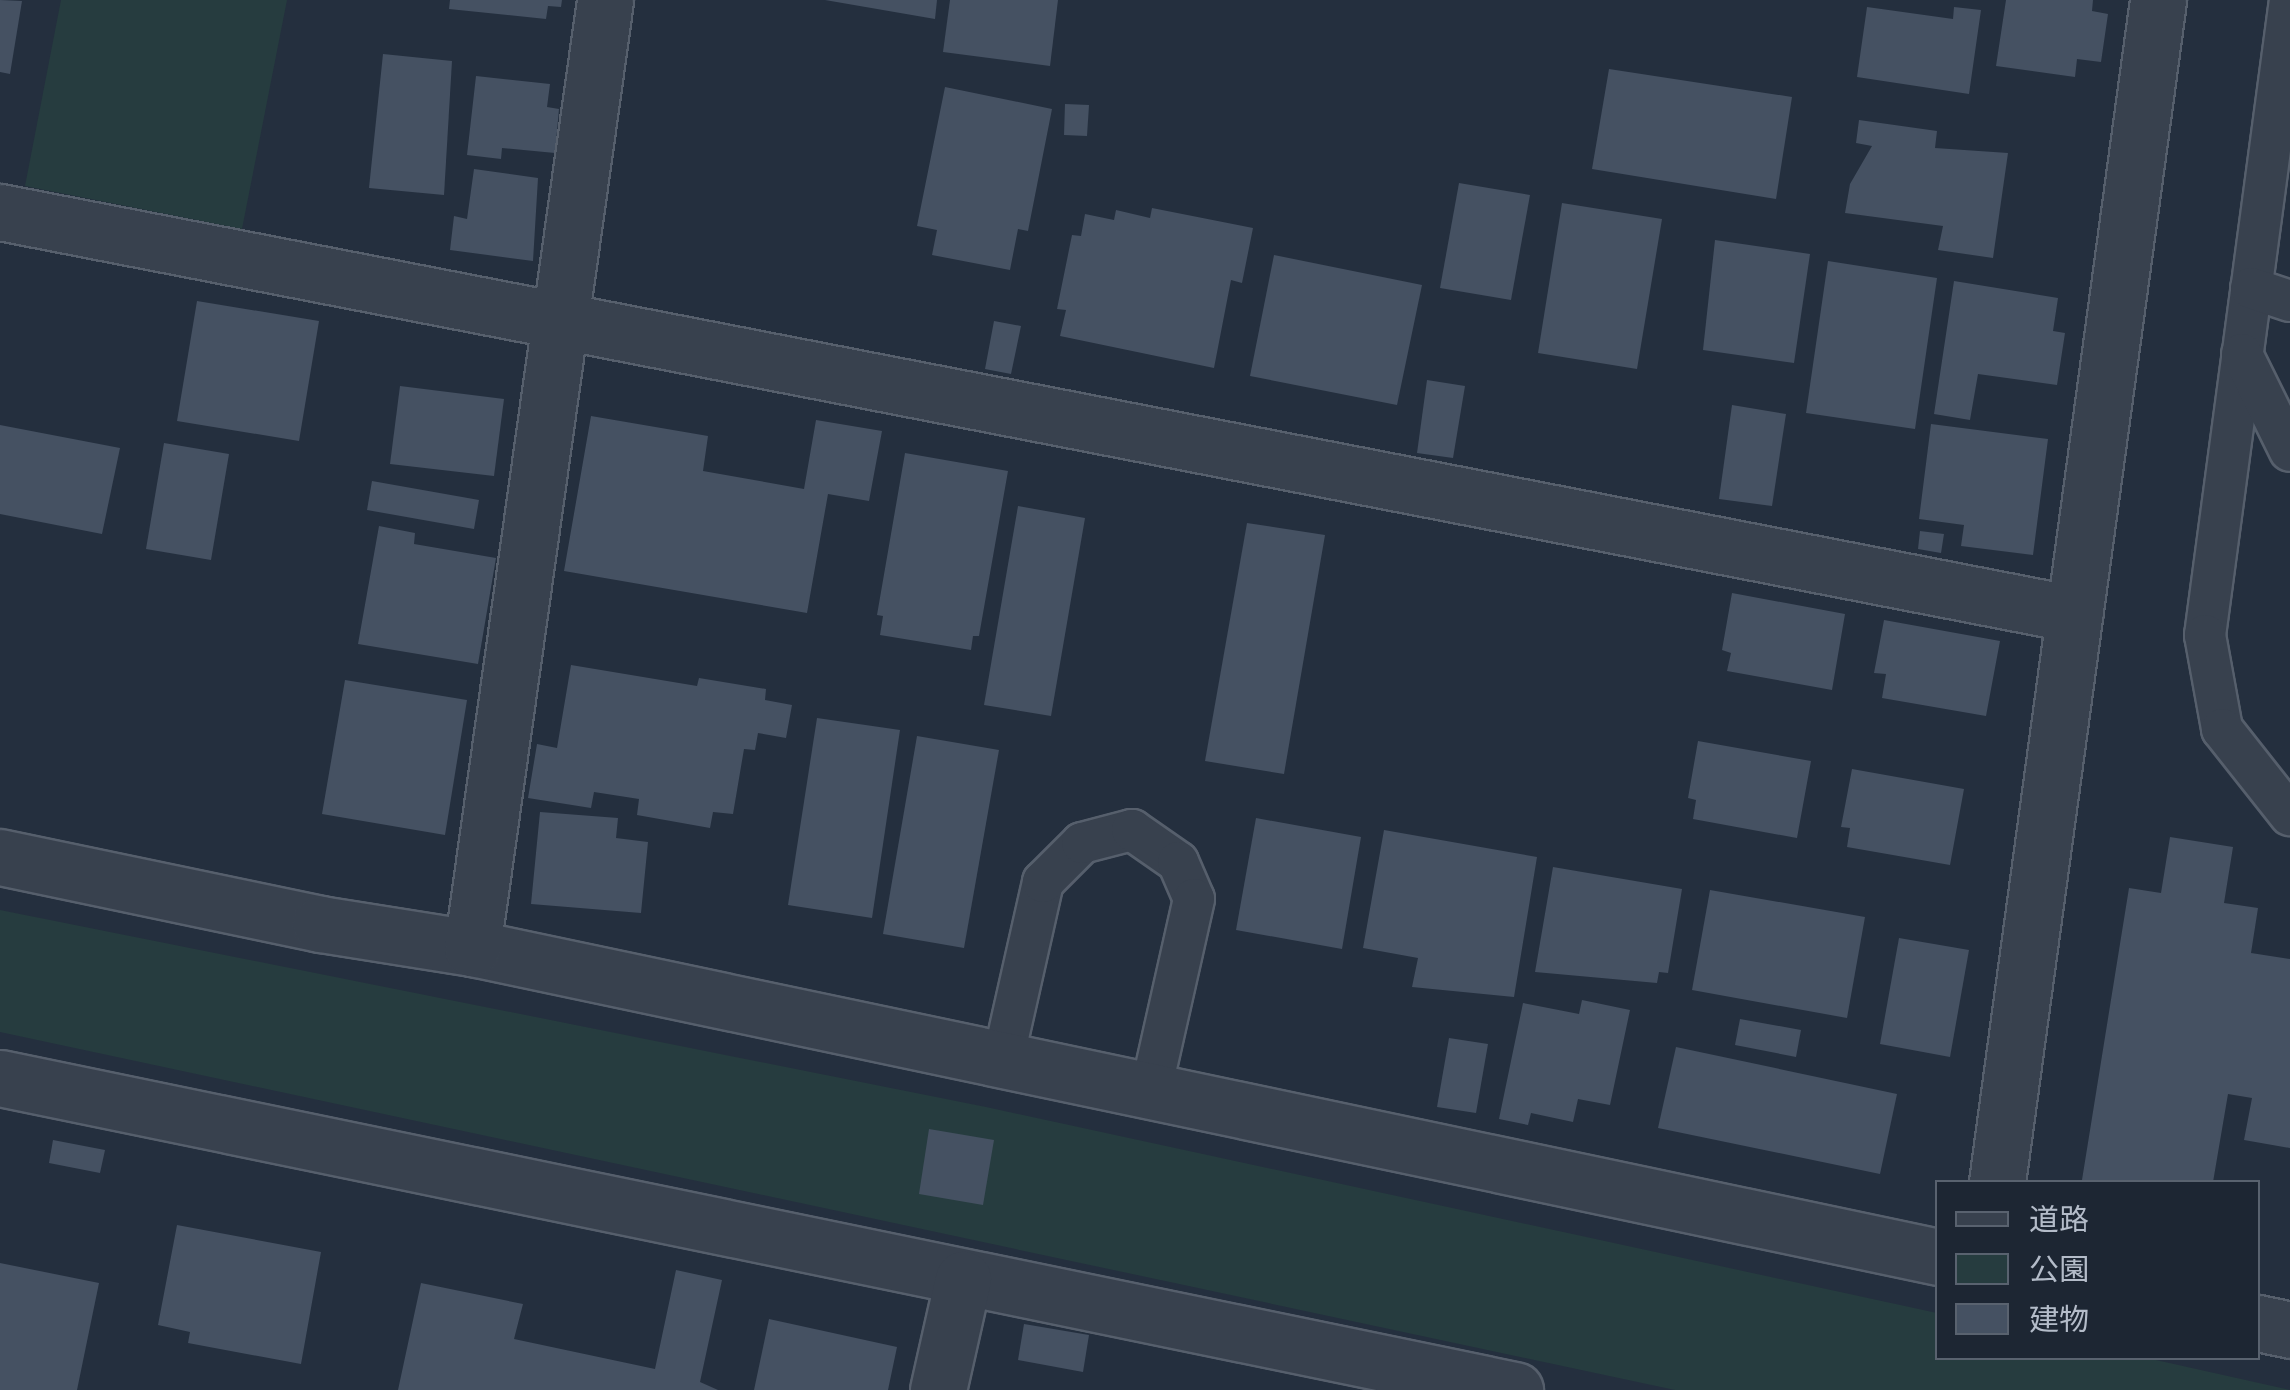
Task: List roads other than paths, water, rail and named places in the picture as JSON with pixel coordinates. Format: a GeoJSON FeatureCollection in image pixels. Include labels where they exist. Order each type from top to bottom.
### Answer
{"type":"FeatureCollection","features":[{"type":"Feature","properties":{"kind":"street"},"geometry":{"type":"LineString","coordinates":[[472,948],[606,0]]}},
{"type":"Feature","properties":{"kind":"street"},"geometry":{"type":"LineString","coordinates":[[1997,1180],[2158,0]]}},
{"type":"Feature","properties":{"kind":"street"},"geometry":{"type":"LineString","coordinates":[[0,212],[2074,614]]}},
{"type":"Feature","properties":{"kind":"street"},"geometry":{"type":"LineString","coordinates":[[0,857],[320,924],[472,948],[1002,1064],[1935,1256]]}},
{"type":"Feature","properties":{"kind":"street"},"geometry":{"type":"LineString","coordinates":[[0,1078],[963,1279],[1078,1296],[1515,1390]]}},
{"type":"Feature","properties":{"kind":"street"},"geometry":{"type":"LineString","coordinates":[[938,1390],[963,1279]]}},
{"type":"Feature","properties":{"kind":"lane"},"geometry":{"type":"LineString","coordinates":[[2289,15],[2205,635],[2222,729],[2290,815]]}},
{"type":"Feature","properties":{"kind":"lane"},"geometry":{"type":"LineString","coordinates":[[2251,288],[2290,301]]}},
{"type":"Feature","properties":{"kind":"lane"},"geometry":{"type":"LineString","coordinates":[[2242,354],[2290,451]]}},
{"type":"Feature","properties":{"kind":"lane"},"geometry":{"type":"LineString","coordinates":[[1002,1064],[1043,882],[1082,843],[1132,830],[1178,862],[1194,899],[1150,1095]]}}]}
